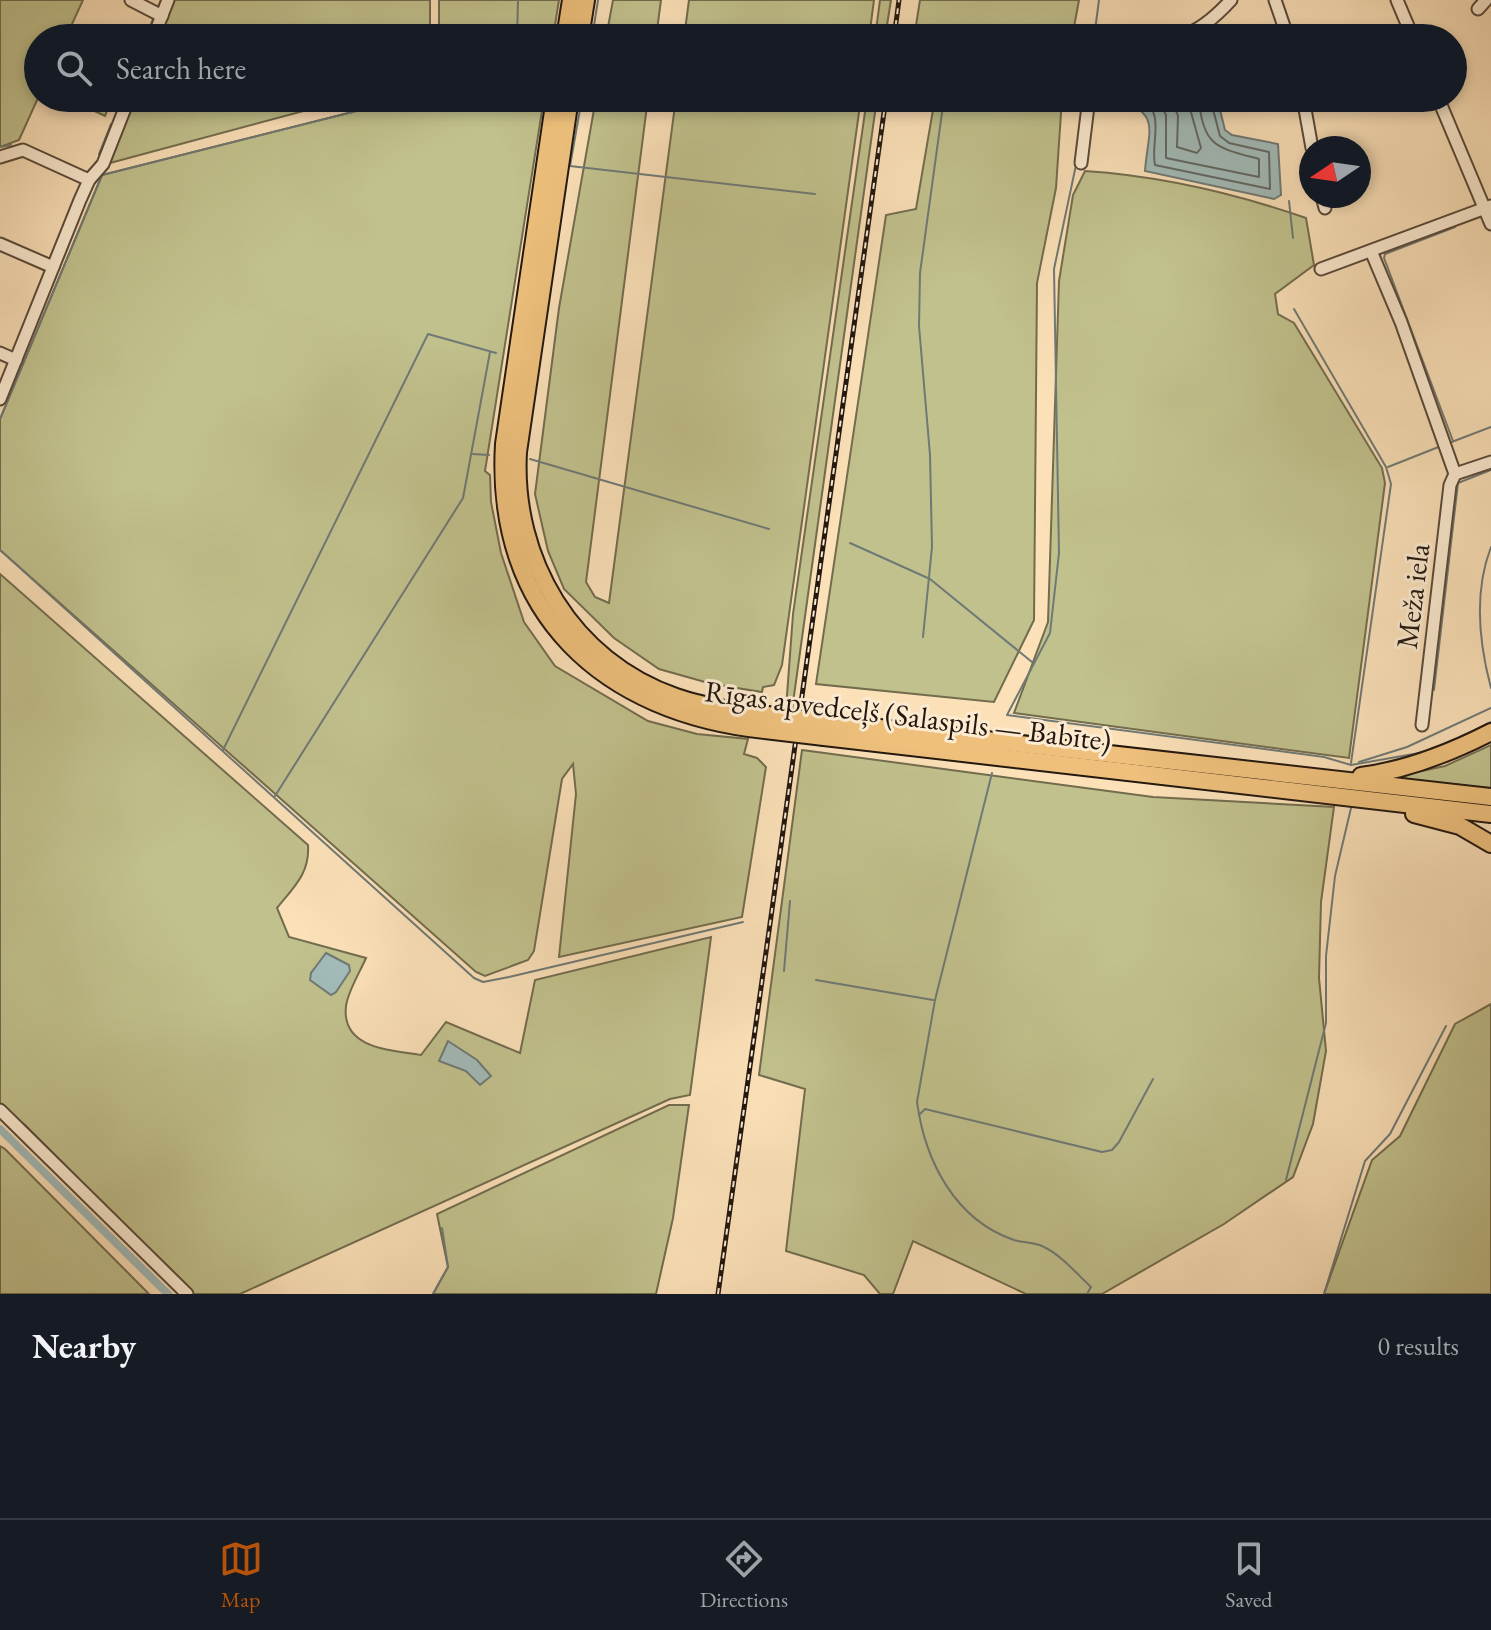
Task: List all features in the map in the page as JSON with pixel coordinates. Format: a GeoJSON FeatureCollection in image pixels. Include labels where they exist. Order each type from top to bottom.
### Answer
{"type":"FeatureCollection","features":[{"type":"Feature","properties":{"kind":"highway"},"geometry":{"type":"LineString","coordinates":[[567,24],[571,0]]}},
{"type":"Feature","properties":{"kind":"highway"},"geometry":{"type":"LineString","coordinates":[[582,24],[586,0]]}},
{"type":"Feature","properties":{"kind":"highway","name":"Rīgas apvedceļš (Salaspils — Babīte)"},"geometry":{"type":"LineString","coordinates":[[553,112],[504,436],[504,501],[516,557],[532,594],[555,628],[610,679],[673,711],[1491,814]]}},
{"type":"Feature","properties":{"kind":"highway","name":"Rīgas apvedceļš (Salaspils — Babīte)"},"geometry":{"type":"LineString","coordinates":[[568,112],[518,452],[519,507],[529,550],[545,587],[562,613],[590,643],[622,670],[649,686],[690,701],[766,722]]}},
{"type":"Feature","properties":{"kind":"highway","name":"Rīgas apvedceļš (Salaspils — Babīte)"},"geometry":{"type":"LineString","coordinates":[[825,729],[1491,797]]}},
{"type":"Feature","properties":{"kind":"highway"},"geometry":{"type":"LineString","coordinates":[[1326,779],[1390,772],[1465,746],[1491,732]]}},
{"type":"Feature","properties":{"kind":"highway"},"geometry":{"type":"LineString","coordinates":[[1366,800],[1460,826],[1491,844]]}},
{"type":"Feature","properties":{"kind":"street"},"geometry":{"type":"LineString","coordinates":[[131,0],[162,16]]}},
{"type":"Feature","properties":{"kind":"street"},"geometry":{"type":"LineString","coordinates":[[159,24],[168,0]]}},
{"type":"Feature","properties":{"kind":"street"},"geometry":{"type":"LineString","coordinates":[[1209,24],[1231,0]]}},
{"type":"Feature","properties":{"kind":"street"},"geometry":{"type":"LineString","coordinates":[[1275,0],[1283,24]]}},
{"type":"Feature","properties":{"kind":"street"},"geometry":{"type":"LineString","coordinates":[[1397,0],[1407,24]]}},
{"type":"Feature","properties":{"kind":"street"},"geometry":{"type":"LineString","coordinates":[[0,399],[89,180],[103,164],[123,112]]}},
{"type":"Feature","properties":{"kind":"street"},"geometry":{"type":"LineString","coordinates":[[1081,163],[1087,112]]}},
{"type":"Feature","properties":{"kind":"street"},"geometry":{"type":"LineString","coordinates":[[1306,112],[1310,136]]}},
{"type":"Feature","properties":{"kind":"street"},"geometry":{"type":"LineString","coordinates":[[1444,112],[1488,207],[1491,224]]}},
{"type":"Feature","properties":{"kind":"street"},"geometry":{"type":"LineString","coordinates":[[0,157],[23,150],[89,180]]}},
{"type":"Feature","properties":{"kind":"street"},"geometry":{"type":"LineString","coordinates":[[1321,269],[1488,207]]}},
{"type":"Feature","properties":{"kind":"street"},"geometry":{"type":"LineString","coordinates":[[0,244],[53,267]]}},
{"type":"Feature","properties":{"kind":"street"},"geometry":{"type":"LineString","coordinates":[[1371,251],[1401,322],[1455,474],[1491,462]]}},
{"type":"Feature","properties":{"kind":"street"},"geometry":{"type":"LineString","coordinates":[[0,353],[16,360]]}},
{"type":"Feature","properties":{"kind":"street","name":"Meža iela"},"geometry":{"type":"LineString","coordinates":[[1422,725],[1450,485],[1455,474]]}},
{"type":"Feature","properties":{"kind":"street"},"geometry":{"type":"LineString","coordinates":[[0,1110],[187,1294]]}},
{"type":"Feature","properties":{"kind":"green space"},"geometry":{"type":"Polygon","coordinates":[[[0,0],[83,0],[72,24],[24,24],[24,112],[32,112],[19,140],[0,147],[0,0]]]}},
{"type":"Feature","properties":{"kind":"green space"},"geometry":{"type":"Polygon","coordinates":[[[172,0],[430,0],[430,24],[163,24],[172,0]]]}},
{"type":"Feature","properties":{"kind":"green space"},"geometry":{"type":"Polygon","coordinates":[[[439,0],[559,0],[555,24],[439,24],[439,0]]]}},
{"type":"Feature","properties":{"kind":"green space"},"geometry":{"type":"Polygon","coordinates":[[[613,0],[661,0],[658,24],[609,24],[613,0]]]}},
{"type":"Feature","properties":{"kind":"green space"},"geometry":{"type":"Polygon","coordinates":[[[689,0],[874,0],[871,24],[686,24],[689,0]]]}},
{"type":"Feature","properties":{"kind":"green space"},"geometry":{"type":"Polygon","coordinates":[[[880,0],[891,0],[887,24],[877,24],[880,0]]]}},
{"type":"Feature","properties":{"kind":"green space"},"geometry":{"type":"Polygon","coordinates":[[[920,0],[1079,0],[1075,24],[916,24],[920,0]]]}},
{"type":"Feature","properties":{"kind":"green space"},"geometry":{"type":"Polygon","coordinates":[[[130,112],[300,112],[110,163],[130,112]]]}},
{"type":"Feature","properties":{"kind":"green space"},"geometry":{"type":"Polygon","coordinates":[[[352,112],[542,112],[485,471],[490,475],[491,502],[501,553],[524,622],[555,666],[648,721],[697,734],[748,739],[744,754],[757,758],[766,767],[742,917],[559,957],[576,794],[573,764],[562,779],[534,951],[528,960],[485,976],[476,972],[0,550],[0,419],[102,175],[352,112]]]}},
{"type":"Feature","properties":{"kind":"green space"},"geometry":{"type":"Polygon","coordinates":[[[594,112],[646,112],[586,582],[595,597],[609,603],[674,112],[859,112],[782,665],[774,685],[763,687],[762,692],[712,684],[659,669],[614,638],[564,589],[548,551],[535,494],[559,308],[594,112]]]}},
{"type":"Feature","properties":{"kind":"green space"},"geometry":{"type":"Polygon","coordinates":[[[865,112],[875,112],[792,710],[786,709],[793,614],[865,112]]]}},
{"type":"Feature","properties":{"kind":"green space"},"geometry":{"type":"Polygon","coordinates":[[[933,112],[1061,112],[1056,188],[1037,283],[1034,620],[994,702],[816,684],[886,215],[916,209],[933,112]]]}},
{"type":"Feature","properties":{"kind":"green space"},"geometry":{"type":"Polygon","coordinates":[[[1085,171],[1197,187],[1306,218],[1314,265],[1275,294],[1278,314],[1294,323],[1382,468],[1385,483],[1349,758],[1014,713],[1048,622],[1059,281],[1073,195],[1085,171]]]}},
{"type":"Feature","properties":{"kind":"green space"},"geometry":{"type":"Polygon","coordinates":[[[0,574],[308,845],[304,872],[277,908],[289,937],[366,958],[346,1006],[351,1031],[360,1039],[383,1049],[421,1055],[446,1022],[520,1053],[535,980],[711,937],[690,1095],[670,1099],[240,1294],[194,1294],[25,1125],[0,1105],[0,574]]]}},
{"type":"Feature","properties":{"kind":"green space"},"geometry":{"type":"Polygon","coordinates":[[[1491,745],[1491,788],[1389,778],[1445,766],[1491,745]]]}},
{"type":"Feature","properties":{"kind":"green space"},"geometry":{"type":"Polygon","coordinates":[[[802,750],[1153,797],[1334,807],[1321,902],[1319,978],[1326,1051],[1313,1124],[1293,1177],[1224,1224],[1102,1294],[1026,1294],[913,1241],[893,1294],[880,1294],[864,1275],[786,1251],[805,1089],[759,1075],[802,750]]]}},
{"type":"Feature","properties":{"kind":"green space"},"geometry":{"type":"Polygon","coordinates":[[[1491,1004],[1491,1294],[1324,1294],[1372,1160],[1400,1136],[1455,1024],[1491,1004]]]}},
{"type":"Feature","properties":{"kind":"green space"},"geometry":{"type":"Polygon","coordinates":[[[669,1105],[689,1105],[673,1218],[656,1294],[433,1294],[448,1267],[437,1214],[669,1105]]]}},
{"type":"Feature","properties":{"kind":"green space"},"geometry":{"type":"Polygon","coordinates":[[[0,1146],[5,1149],[149,1294],[0,1294],[0,1146]]]}},
{"type":"Feature","properties":{"kind":"water"},"geometry":{"type":"Polygon","coordinates":[[[1142,112],[1220,112],[1225,130],[1232,135],[1278,144],[1281,195],[1274,199],[1145,171],[1149,134],[1147,118],[1142,112]]]}},
{"type":"Feature","properties":{"kind":"water"},"geometry":{"type":"Polygon","coordinates":[[[326,953],[349,965],[350,971],[331,995],[310,980],[311,973],[326,953]]]}},
{"type":"Feature","properties":{"kind":"water"},"geometry":{"type":"Polygon","coordinates":[[[448,1041],[477,1060],[491,1076],[480,1085],[466,1071],[439,1061],[448,1041]]]}},
{"type":"Feature","properties":{"kind":"waterway"},"geometry":{"type":"LineString","coordinates":[[158,7],[161,0]]}},
{"type":"Feature","properties":{"kind":"waterway"},"geometry":{"type":"LineString","coordinates":[[517,24],[518,0]]}},
{"type":"Feature","properties":{"kind":"waterway"},"geometry":{"type":"LineString","coordinates":[[594,24],[598,0]]}},
{"type":"Feature","properties":{"kind":"waterway"},"geometry":{"type":"LineString","coordinates":[[1096,24],[1099,0]]}},
{"type":"Feature","properties":{"kind":"waterway"},"geometry":{"type":"LineString","coordinates":[[151,24],[153,19]]}},
{"type":"Feature","properties":{"kind":"waterway"},"geometry":{"type":"LineString","coordinates":[[0,419],[102,175],[352,112]]}},
{"type":"Feature","properties":{"kind":"waterway"},"geometry":{"type":"LineString","coordinates":[[580,112],[570,166],[815,194]]}},
{"type":"Feature","properties":{"kind":"waterway"},"geometry":{"type":"LineString","coordinates":[[923,637],[932,547],[930,455],[919,326],[920,273],[942,112]]}},
{"type":"Feature","properties":{"kind":"waterway"},"geometry":{"type":"LineString","coordinates":[[99,154],[111,124]]}},
{"type":"Feature","properties":{"kind":"waterway"},"geometry":{"type":"LineString","coordinates":[[0,147],[11,145]]}},
{"type":"Feature","properties":{"kind":"waterway"},"geometry":{"type":"LineString","coordinates":[[1076,165],[1054,269],[1059,553],[1050,633],[1007,715],[1324,757],[1351,765],[1425,752]]}},
{"type":"Feature","properties":{"kind":"waterway"},"geometry":{"type":"LineString","coordinates":[[1289,201],[1293,238]]}},
{"type":"Feature","properties":{"kind":"waterway"},"geometry":{"type":"LineString","coordinates":[[1453,441],[1384,258],[1385,254],[1455,227]]}},
{"type":"Feature","properties":{"kind":"waterway"},"geometry":{"type":"LineString","coordinates":[[1294,309],[1386,467],[1391,484],[1351,763]]}},
{"type":"Feature","properties":{"kind":"waterway"},"geometry":{"type":"LineString","coordinates":[[223,750],[428,334],[496,353]]}},
{"type":"Feature","properties":{"kind":"waterway"},"geometry":{"type":"LineString","coordinates":[[275,796],[463,498],[490,352]]}},
{"type":"Feature","properties":{"kind":"waterway"},"geometry":{"type":"LineString","coordinates":[[1449,443],[1491,427]]}},
{"type":"Feature","properties":{"kind":"waterway"},"geometry":{"type":"LineString","coordinates":[[1388,467],[1441,446]]}},
{"type":"Feature","properties":{"kind":"waterway"},"geometry":{"type":"LineString","coordinates":[[473,454],[489,455]]}},
{"type":"Feature","properties":{"kind":"waterway"},"geometry":{"type":"LineString","coordinates":[[530,459],[769,529]]}},
{"type":"Feature","properties":{"kind":"waterway"},"geometry":{"type":"LineString","coordinates":[[1434,690],[1458,483],[1491,470]]}},
{"type":"Feature","properties":{"kind":"waterway"},"geometry":{"type":"LineString","coordinates":[[850,543],[930,579],[1032,662]]}},
{"type":"Feature","properties":{"kind":"waterway"},"geometry":{"type":"LineString","coordinates":[[1491,547],[1480,599],[1484,653],[1491,688]]}},
{"type":"Feature","properties":{"kind":"waterway"},"geometry":{"type":"LineString","coordinates":[[0,550],[474,978],[483,982],[509,977],[743,922]]}},
{"type":"Feature","properties":{"kind":"waterway"},"geometry":{"type":"LineString","coordinates":[[1359,762],[1407,747],[1491,708]]}},
{"type":"Feature","properties":{"kind":"waterway"},"geometry":{"type":"LineString","coordinates":[[1464,736],[1491,722]]}},
{"type":"Feature","properties":{"kind":"waterway"},"geometry":{"type":"LineString","coordinates":[[992,773],[935,1000],[917,1102],[921,1124],[936,1166],[959,1203],[993,1231],[1014,1240],[1041,1245],[1057,1255],[1091,1287],[1087,1294]]}},
{"type":"Feature","properties":{"kind":"waterway"},"geometry":{"type":"LineString","coordinates":[[1286,1180],[1326,1023],[1326,956],[1335,876],[1351,808]]}},
{"type":"Feature","properties":{"kind":"waterway"},"geometry":{"type":"LineString","coordinates":[[784,971],[790,901]]}},
{"type":"Feature","properties":{"kind":"waterway"},"geometry":{"type":"LineString","coordinates":[[816,980],[933,1000]]}},
{"type":"Feature","properties":{"kind":"waterway"},"geometry":{"type":"LineString","coordinates":[[1324,1294],[1365,1161],[1390,1134],[1446,1026]]}},
{"type":"Feature","properties":{"kind":"waterway"},"geometry":{"type":"LineString","coordinates":[[919,1115],[925,1109],[1102,1152],[1112,1150],[1119,1142],[1153,1079]]}},
{"type":"Feature","properties":{"kind":"waterway"},"geometry":{"type":"LineString","coordinates":[[0,1129],[168,1294]]}},
{"type":"Feature","properties":{"kind":"waterway"},"geometry":{"type":"LineString","coordinates":[[433,1294],[448,1267],[442,1228]]}},
{"type":"Feature","properties":{"kind":"railway"},"geometry":{"type":"LineString","coordinates":[[896,24],[899,0]]}},
{"type":"Feature","properties":{"kind":"railway"},"geometry":{"type":"LineString","coordinates":[[718,1294],[884,112]]}}]}
